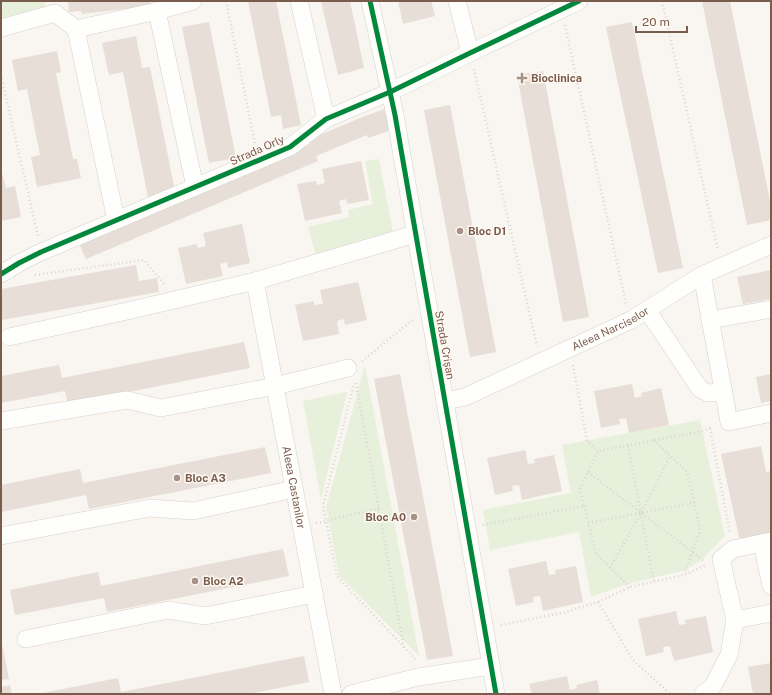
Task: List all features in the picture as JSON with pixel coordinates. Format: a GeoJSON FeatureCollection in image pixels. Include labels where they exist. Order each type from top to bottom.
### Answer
{"type":"FeatureCollection","features":[{"type":"Feature","properties":{"kind":"street"},"geometry":{"type":"LineString","coordinates":[[76,29],[157,11],[193,1]]}},
{"type":"Feature","properties":{"kind":"street"},"geometry":{"type":"LineString","coordinates":[[299,1],[326,119]]}},
{"type":"Feature","properties":{"kind":"street","name":"Strada Crișan"},"geometry":{"type":"LineString","coordinates":[[370,1],[390,92],[496,694]]}},
{"type":"Feature","properties":{"kind":"street"},"geometry":{"type":"LineString","coordinates":[[457,1],[470,53]]}},
{"type":"Feature","properties":{"kind":"street","name":"Strada Orly"},"geometry":{"type":"LineString","coordinates":[[1,274],[41,252],[290,147],[326,119],[390,92],[579,1]]}},
{"type":"Feature","properties":{"kind":"street"},"geometry":{"type":"LineString","coordinates":[[1,28],[53,7],[76,29],[116,220]]}},
{"type":"Feature","properties":{"kind":"street"},"geometry":{"type":"LineString","coordinates":[[157,11],[195,187]]}},
{"type":"Feature","properties":{"kind":"street"},"geometry":{"type":"LineString","coordinates":[[10,337],[136,310],[255,281],[415,234]]}},
{"type":"Feature","properties":{"kind":"street","name":"Aleea Narciselor"},"geometry":{"type":"LineString","coordinates":[[445,401],[465,397],[631,320],[702,276],[771,245]]}},
{"type":"Feature","properties":{"kind":"street"},"geometry":{"type":"LineString","coordinates":[[702,276],[729,422],[771,413]]}},
{"type":"Feature","properties":{"kind":"street","name":"Aleea Castanilor"},"geometry":{"type":"LineString","coordinates":[[255,281],[333,694]]}},
{"type":"Feature","properties":{"kind":"street"},"geometry":{"type":"LineString","coordinates":[[710,320],[771,309]]}},
{"type":"Feature","properties":{"kind":"street"},"geometry":{"type":"LineString","coordinates":[[647,310],[700,389],[708,393],[724,392]]}},
{"type":"Feature","properties":{"kind":"street"},"geometry":{"type":"LineString","coordinates":[[1,421],[127,400],[161,408],[275,386],[348,368]]}},
{"type":"Feature","properties":{"kind":"street"},"geometry":{"type":"LineString","coordinates":[[1,536],[150,508],[193,511],[294,489]]}},
{"type":"Feature","properties":{"kind":"street"},"geometry":{"type":"LineString","coordinates":[[703,694],[713,686],[729,655],[735,620],[721,559],[733,549],[767,542],[771,586]]}},
{"type":"Feature","properties":{"kind":"street"},"geometry":{"type":"LineString","coordinates":[[26,639],[168,610],[205,616],[314,594]]}},
{"type":"Feature","properties":{"kind":"street"},"geometry":{"type":"LineString","coordinates":[[735,620],[771,613]]}},
{"type":"Feature","properties":{"kind":"street"},"geometry":{"type":"LineString","coordinates":[[351,694],[418,677],[491,666]]}},
{"type":"Feature","properties":{"kind":"path"},"geometry":{"type":"LineString","coordinates":[[226,1],[258,160]]}},
{"type":"Feature","properties":{"kind":"path"},"geometry":{"type":"LineString","coordinates":[[662,1],[722,266]]}},
{"type":"Feature","properties":{"kind":"path"},"geometry":{"type":"LineString","coordinates":[[562,9],[625,300],[631,320]]}},
{"type":"Feature","properties":{"kind":"path"},"geometry":{"type":"LineString","coordinates":[[470,53],[536,342],[543,361]]}},
{"type":"Feature","properties":{"kind":"path"},"geometry":{"type":"LineString","coordinates":[[1,75],[41,252]]}},
{"type":"Feature","properties":{"kind":"path"},"geometry":{"type":"LineString","coordinates":[[19,263],[35,275],[144,260],[177,299]]}},
{"type":"Feature","properties":{"kind":"path"},"geometry":{"type":"LineString","coordinates":[[348,368],[359,364],[428,307]]}},
{"type":"Feature","properties":{"kind":"path"},"geometry":{"type":"LineString","coordinates":[[569,349],[588,440],[598,452]]}},
{"type":"Feature","properties":{"kind":"path"},"geometry":{"type":"LineString","coordinates":[[404,648],[355,378],[323,506],[337,576],[404,648],[430,675]]}},
{"type":"Feature","properties":{"kind":"path"},"geometry":{"type":"LineString","coordinates":[[598,452],[710,428],[733,549]]}},
{"type":"Feature","properties":{"kind":"path"},"geometry":{"type":"LineString","coordinates":[[654,440],[687,472],[695,502],[700,531],[684,575]]}},
{"type":"Feature","properties":{"kind":"path"},"geometry":{"type":"LineString","coordinates":[[628,446],[654,582]]}},
{"type":"Feature","properties":{"kind":"path"},"geometry":{"type":"LineString","coordinates":[[598,452],[580,489],[588,523],[596,554],[630,587]]}},
{"type":"Feature","properties":{"kind":"path"},"geometry":{"type":"LineString","coordinates":[[610,568],[670,456]]}},
{"type":"Feature","properties":{"kind":"path"},"geometry":{"type":"LineString","coordinates":[[484,628],[562,612],[598,602],[630,587],[684,575],[709,564],[588,472]]}},
{"type":"Feature","properties":{"kind":"path"},"geometry":{"type":"LineString","coordinates":[[588,523],[695,502]]}},
{"type":"Feature","properties":{"kind":"path"},"geometry":{"type":"LineString","coordinates":[[467,529],[584,506]]}},
{"type":"Feature","properties":{"kind":"path"},"geometry":{"type":"LineString","coordinates":[[301,526],[379,508]]}},
{"type":"Feature","properties":{"kind":"path"},"geometry":{"type":"LineString","coordinates":[[598,602],[633,660],[670,694]]}},
{"type":"Feature","properties":{"kind":"green space"},"geometry":{"type":"Polygon","coordinates":[[[1,1],[44,1],[47,11],[1,25],[1,1]]]}},
{"type":"Feature","properties":{"kind":"green space"},"geometry":{"type":"Polygon","coordinates":[[[379,159],[394,237],[317,259],[308,227],[349,217],[348,210],[373,204],[365,161],[379,159]]]}},
{"type":"Feature","properties":{"kind":"green space"},"geometry":{"type":"Polygon","coordinates":[[[365,365],[419,656],[339,575],[326,508],[365,365]]]}},
{"type":"Feature","properties":{"kind":"green space"},"geometry":{"type":"Polygon","coordinates":[[[347,392],[321,499],[303,401],[347,392]]]}},
{"type":"Feature","properties":{"kind":"green space"},"geometry":{"type":"Polygon","coordinates":[[[700,420],[725,536],[702,559],[686,570],[627,584],[591,597],[579,532],[490,550],[483,510],[571,493],[562,445],[700,420]]]}},
{"type":"Feature","properties":{"kind":"building"},"geometry":{"type":"Polygon","coordinates":[[[68,1],[150,1],[151,6],[82,14],[81,11],[69,12],[68,1]]]}},
{"type":"Feature","properties":{"kind":"building"},"geometry":{"type":"Polygon","coordinates":[[[248,1],[276,1],[301,125],[283,129],[281,115],[271,117],[248,1]]]}},
{"type":"Feature","properties":{"kind":"building"},"geometry":{"type":"Polygon","coordinates":[[[321,1],[350,1],[364,68],[338,75],[321,1]]]}},
{"type":"Feature","properties":{"kind":"building"},"geometry":{"type":"Polygon","coordinates":[[[398,1],[431,1],[435,16],[403,24],[398,1]]]}},
{"type":"Feature","properties":{"kind":"building"},"geometry":{"type":"Polygon","coordinates":[[[702,1],[730,1],[771,206],[771,220],[747,225],[702,1]]]}},
{"type":"Feature","properties":{"kind":"building"},"geometry":{"type":"Polygon","coordinates":[[[209,22],[236,158],[209,163],[182,27],[209,22]]]}},
{"type":"Feature","properties":{"kind":"building"},"geometry":{"type":"Polygon","coordinates":[[[632,22],[683,268],[658,273],[606,27],[632,22]]]}},
{"type":"Feature","properties":{"kind":"building"},"geometry":{"type":"Polygon","coordinates":[[[136,36],[142,68],[150,67],[175,191],[148,197],[123,72],[109,75],[102,43],[136,36]]]}},
{"type":"Feature","properties":{"kind":"building"},"geometry":{"type":"Polygon","coordinates":[[[57,51],[61,72],[56,73],[73,159],[77,159],[81,178],[37,187],[31,157],[40,155],[27,89],[18,91],[12,60],[57,51]]]}},
{"type":"Feature","properties":{"kind":"building"},"geometry":{"type":"Polygon","coordinates":[[[543,71],[589,317],[563,322],[517,75],[543,71]]]}},
{"type":"Feature","properties":{"kind":"building","name":"Bloc D1"},"geometry":{"type":"Polygon","coordinates":[[[450,105],[496,352],[470,357],[424,110],[450,105]]]}},
{"type":"Feature","properties":{"kind":"building"},"geometry":{"type":"Polygon","coordinates":[[[384,109],[391,130],[368,138],[367,135],[316,156],[318,161],[86,259],[78,241],[310,144],[308,140],[384,109]]]}},
{"type":"Feature","properties":{"kind":"building"},"geometry":{"type":"Polygon","coordinates":[[[361,161],[369,200],[347,204],[346,199],[339,201],[342,213],[305,221],[297,184],[316,181],[317,185],[325,183],[322,169],[361,161]]]}},
{"type":"Feature","properties":{"kind":"building"},"geometry":{"type":"Polygon","coordinates":[[[1,169],[6,188],[15,186],[21,217],[1,221],[1,169]]]}},
{"type":"Feature","properties":{"kind":"building"},"geometry":{"type":"Polygon","coordinates":[[[242,224],[250,263],[228,268],[227,262],[220,264],[223,276],[186,284],[178,248],[197,244],[198,248],[206,246],[203,233],[242,224]]]}},
{"type":"Feature","properties":{"kind":"building"},"geometry":{"type":"Polygon","coordinates":[[[136,265],[139,281],[157,278],[159,292],[2,320],[1,289],[136,265]]]}},
{"type":"Feature","properties":{"kind":"building"},"geometry":{"type":"Polygon","coordinates":[[[771,270],[771,299],[743,304],[737,277],[771,270]]]}},
{"type":"Feature","properties":{"kind":"building"},"geometry":{"type":"Polygon","coordinates":[[[358,282],[367,320],[345,325],[344,319],[337,321],[339,334],[303,341],[295,305],[314,301],[314,305],[323,304],[320,290],[358,282]]]}},
{"type":"Feature","properties":{"kind":"building"},"geometry":{"type":"Polygon","coordinates":[[[244,342],[250,368],[68,404],[65,391],[1,403],[1,376],[59,365],[62,378],[244,342]]]}},
{"type":"Feature","properties":{"kind":"building","name":"Bloc A0"},"geometry":{"type":"Polygon","coordinates":[[[400,374],[453,656],[427,660],[374,379],[400,374]]]}},
{"type":"Feature","properties":{"kind":"building"},"geometry":{"type":"Polygon","coordinates":[[[771,374],[771,401],[761,403],[756,377],[771,374]]]}},
{"type":"Feature","properties":{"kind":"building"},"geometry":{"type":"Polygon","coordinates":[[[632,384],[635,398],[642,396],[641,393],[661,388],[669,425],[629,433],[626,418],[619,419],[620,424],[601,428],[594,391],[632,384]]]}},
{"type":"Feature","properties":{"kind":"building"},"geometry":{"type":"Polygon","coordinates":[[[761,446],[766,472],[771,471],[771,536],[740,542],[721,454],[761,446]]]}},
{"type":"Feature","properties":{"kind":"building","name":"Bloc A3"},"geometry":{"type":"Polygon","coordinates":[[[265,447],[271,473],[89,509],[86,495],[1,512],[1,485],[80,469],[83,483],[265,447]]]}},
{"type":"Feature","properties":{"kind":"building"},"geometry":{"type":"Polygon","coordinates":[[[525,450],[528,464],[535,463],[534,459],[554,455],[562,491],[522,500],[519,485],[512,486],[513,491],[495,495],[487,458],[525,450]]]}},
{"type":"Feature","properties":{"kind":"building","name":"Bloc A2"},"geometry":{"type":"Polygon","coordinates":[[[283,549],[289,576],[107,612],[104,598],[15,615],[10,590],[98,572],[101,586],[283,549]]]}},
{"type":"Feature","properties":{"kind":"building"},"geometry":{"type":"Polygon","coordinates":[[[546,561],[549,575],[556,574],[555,570],[576,566],[583,602],[543,611],[540,596],[533,597],[534,602],[516,606],[508,569],[546,561]]]}},
{"type":"Feature","properties":{"kind":"building"},"geometry":{"type":"Polygon","coordinates":[[[676,611],[679,625],[686,624],[685,620],[706,616],[713,652],[674,661],[670,646],[663,647],[664,652],[646,656],[638,619],[676,611]]]}},
{"type":"Feature","properties":{"kind":"building"},"geometry":{"type":"Polygon","coordinates":[[[2,644],[9,679],[1,680],[1,645],[2,644]]]}},
{"type":"Feature","properties":{"kind":"building"},"geometry":{"type":"Polygon","coordinates":[[[304,656],[309,682],[249,694],[43,694],[118,678],[121,692],[304,656]]]}},
{"type":"Feature","properties":{"kind":"building"},"geometry":{"type":"Polygon","coordinates":[[[771,663],[771,693],[753,694],[748,667],[771,663]]]}},
{"type":"Feature","properties":{"kind":"building"},"geometry":{"type":"Polygon","coordinates":[[[567,676],[570,690],[577,688],[576,685],[597,680],[600,694],[532,694],[529,684],[567,676]]]}},
{"type":"Feature","properties":{"kind":"building"},"geometry":{"type":"Polygon","coordinates":[[[10,685],[12,694],[1,694],[1,687],[10,685]]]}},
{"type":"Feature","properties":{"kind":"cycle path"},"geometry":{"type":"LineString","coordinates":[[370,1],[395,115],[496,694]]}},
{"type":"Feature","properties":{"kind":"cycle path"},"geometry":{"type":"LineString","coordinates":[[1,274],[41,252],[290,147],[326,119],[390,92],[579,1]]}},
{"type":"Feature","properties":{"kind":"place","name":"Bioclinica"},"geometry":{"type":"Point","coordinates":[522,78]}},
{"type":"Feature","properties":{"kind":"place","name":"Bloc D1"},"geometry":{"type":"Point","coordinates":[460,231]}},
{"type":"Feature","properties":{"kind":"place","name":"Bloc A3"},"geometry":{"type":"Point","coordinates":[177,478]}},
{"type":"Feature","properties":{"kind":"place","name":"Bloc A0"},"geometry":{"type":"Point","coordinates":[414,517]}},
{"type":"Feature","properties":{"kind":"place","name":"Bloc A2"},"geometry":{"type":"Point","coordinates":[195,581]}}]}
